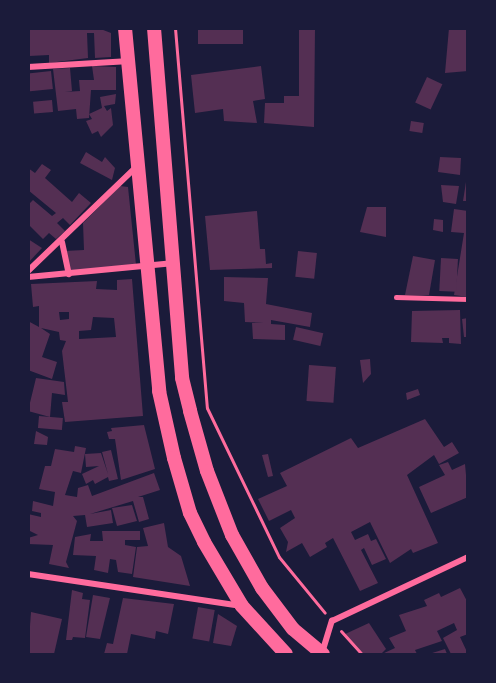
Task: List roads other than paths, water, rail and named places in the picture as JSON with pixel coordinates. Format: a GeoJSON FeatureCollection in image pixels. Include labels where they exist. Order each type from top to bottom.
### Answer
{"type":"FeatureCollection","features":[{"type":"Feature","properties":{"kind":"main road"},"geometry":{"type":"LineString","coordinates":[[125,28],[140,163],[159,391],[174,458],[190,513],[242,606],[286,654]]}},
{"type":"Feature","properties":{"kind":"main road"},"geometry":{"type":"LineString","coordinates":[[154,28],[182,378],[207,471],[232,535],[262,588],[293,629],[323,654]]}},
{"type":"Feature","properties":{"kind":"street"},"geometry":{"type":"LineString","coordinates":[[28,67],[130,62]]}},
{"type":"Feature","properties":{"kind":"street"},"geometry":{"type":"LineString","coordinates":[[28,272],[62,242],[140,163]]}},
{"type":"Feature","properties":{"kind":"street"},"geometry":{"type":"LineString","coordinates":[[62,242],[69,274]]}},
{"type":"Feature","properties":{"kind":"street"},"geometry":{"type":"LineString","coordinates":[[28,277],[174,263]]}},
{"type":"Feature","properties":{"kind":"street"},"geometry":{"type":"LineString","coordinates":[[323,654],[332,621],[468,557]]}},
{"type":"Feature","properties":{"kind":"street"},"geometry":{"type":"LineString","coordinates":[[28,574],[242,606]]}},
{"type":"Feature","properties":{"kind":"lane"},"geometry":{"type":"LineString","coordinates":[[396,297],[468,299]]}}]}
